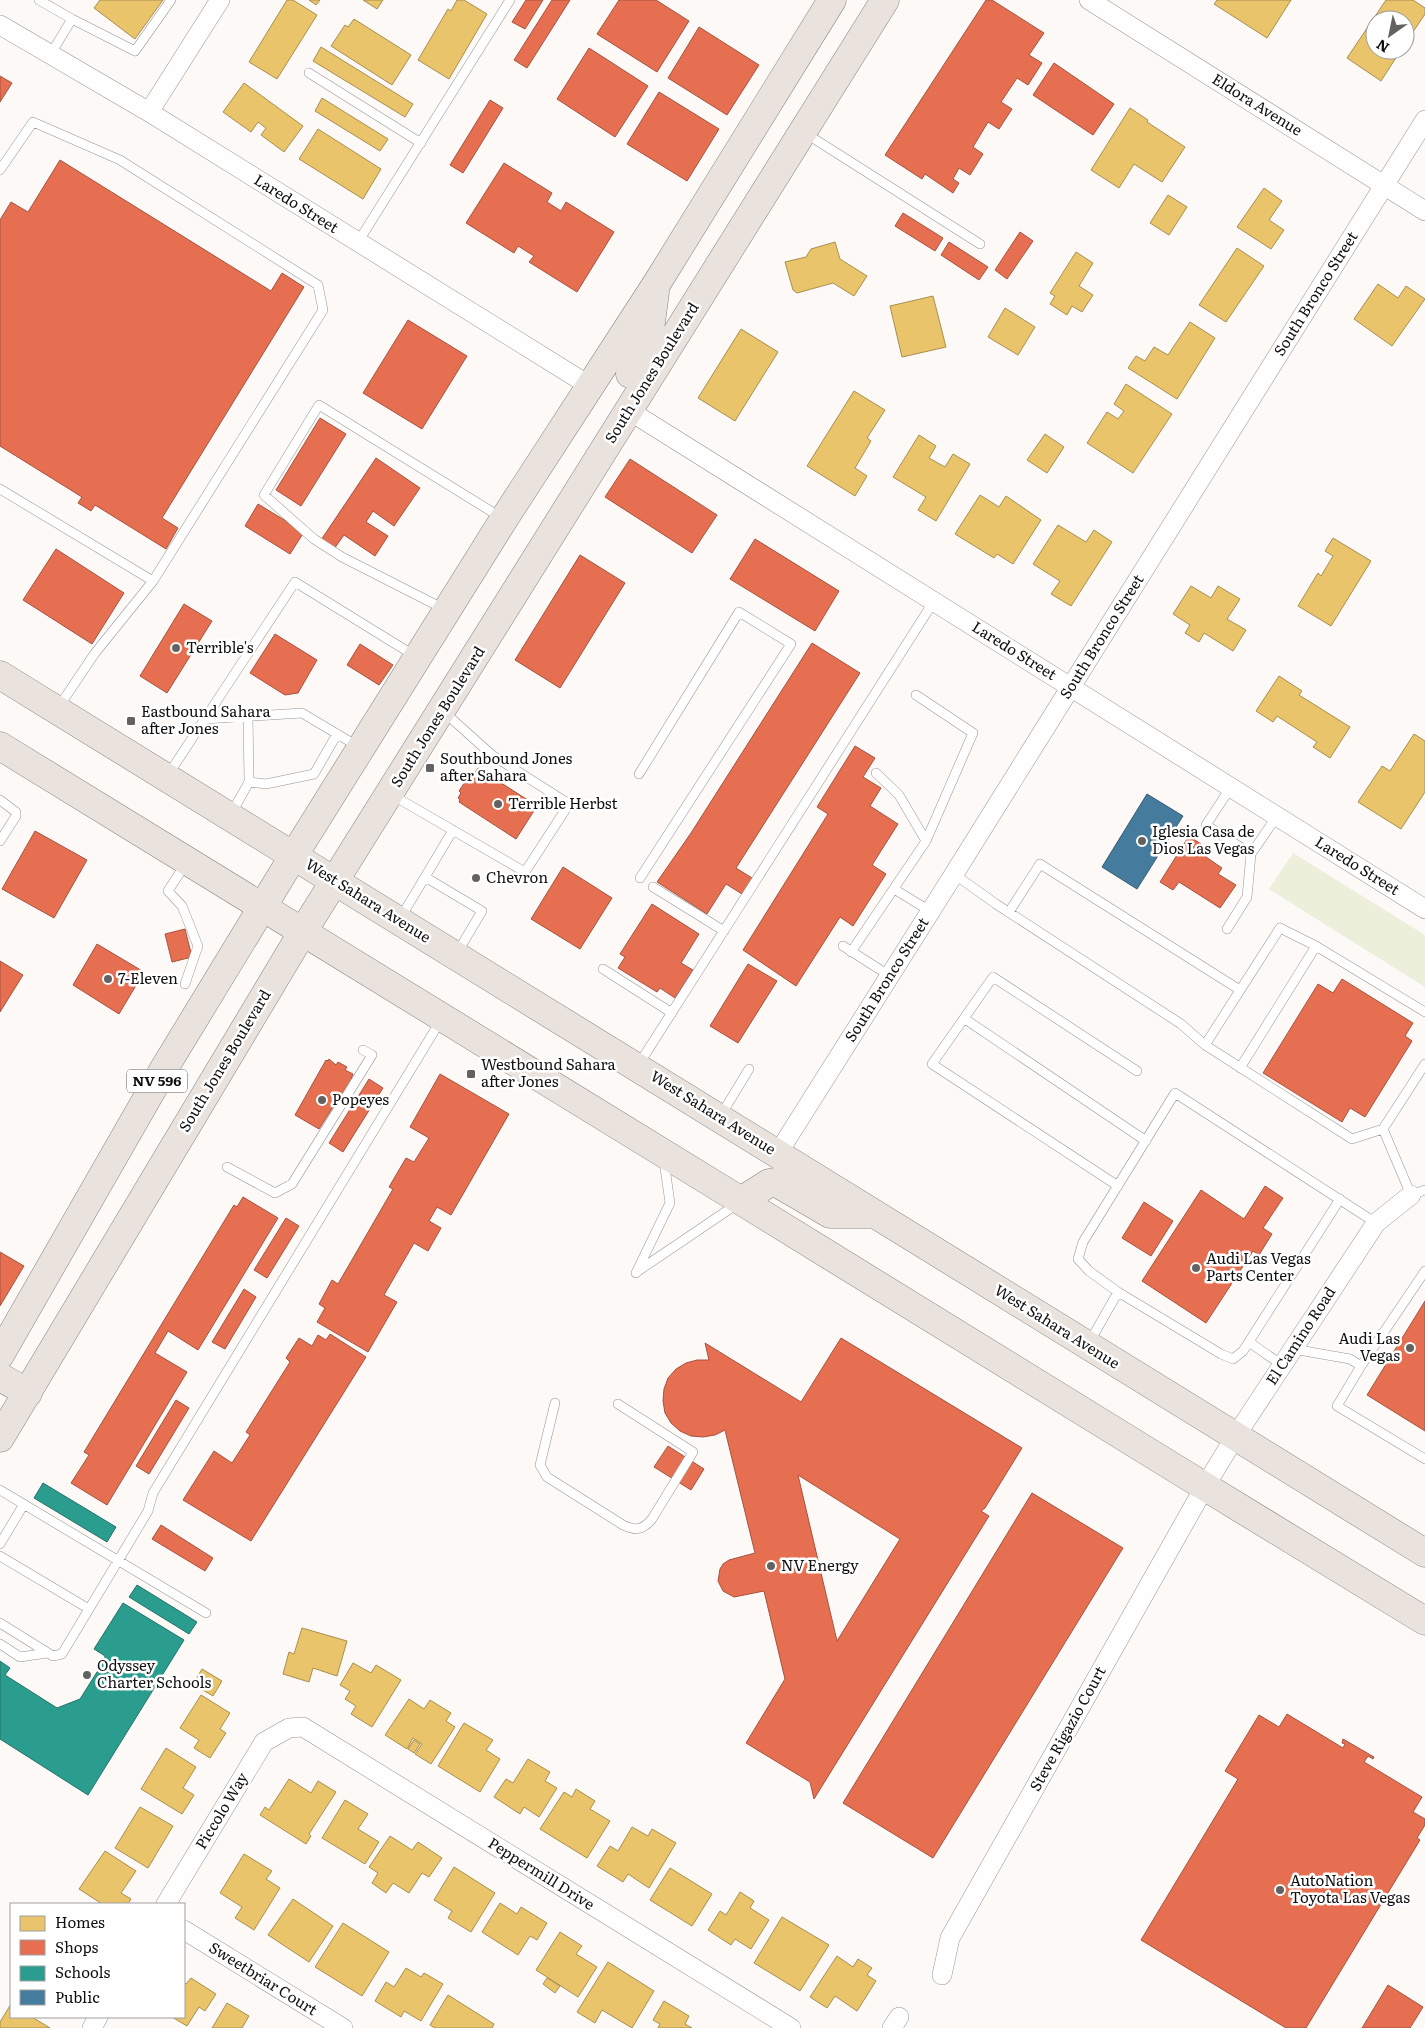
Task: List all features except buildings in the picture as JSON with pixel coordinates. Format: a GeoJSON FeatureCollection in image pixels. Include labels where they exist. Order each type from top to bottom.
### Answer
{"type":"FeatureCollection","features":[{"type":"Feature","properties":{"kind":"main road"},"geometry":{"type":"LineString","coordinates":[[294,856],[504,519],[656,283],[832,0]]}},
{"type":"Feature","properties":{"kind":"main road","name":"South Jones Boulevard"},"geometry":{"type":"LineString","coordinates":[[0,1438],[302,933],[336,882],[628,410],[885,0]]}},
{"type":"Feature","properties":{"kind":"main road"},"geometry":{"type":"LineString","coordinates":[[628,410],[624,383],[648,344],[656,283]]}},
{"type":"Feature","properties":{"kind":"main road","name":"West Sahara Avenue"},"geometry":{"type":"LineString","coordinates":[[0,675],[720,1117],[1235,1438],[1420,1547]]}},
{"type":"Feature","properties":{"kind":"main road"},"geometry":{"type":"LineString","coordinates":[[0,746],[302,933],[741,1200],[1204,1488],[1425,1621]]}},
{"type":"Feature","properties":{"kind":"main road","name":"NV 596"},"geometry":{"type":"LineString","coordinates":[[0,1355],[165,1067],[294,856]]}},
{"type":"Feature","properties":{"kind":"main road"},"geometry":{"type":"LineString","coordinates":[[741,1200],[769,1183],[775,1182],[830,1214],[875,1214]]}},
{"type":"Feature","properties":{"kind":"main road"},"geometry":{"type":"LineString","coordinates":[[0,1377],[28,1393]]}},
{"type":"Feature","properties":{"kind":"street"},"geometry":{"type":"LineString","coordinates":[[149,112],[220,0]]}},
{"type":"Feature","properties":{"kind":"street","name":"Eldora Avenue"},"geometry":{"type":"LineString","coordinates":[[1089,0],[1425,210]]}},
{"type":"Feature","properties":{"kind":"street","name":"Laredo Street"},"geometry":{"type":"LineString","coordinates":[[0,25],[149,112],[590,386]]}},
{"type":"Feature","properties":{"kind":"street","name":"South Bronco Street"},"geometry":{"type":"LineString","coordinates":[[778,1153],[1425,120]]}},
{"type":"Feature","properties":{"kind":"street","name":"Laredo Street"},"geometry":{"type":"LineString","coordinates":[[628,410],[1425,909]]}},
{"type":"Feature","properties":{"kind":"street","name":"El Camino Road"},"geometry":{"type":"LineString","coordinates":[[1204,1488],[1376,1224],[1418,1193]]}},
{"type":"Feature","properties":{"kind":"street","name":"Steve Rigazio Court"},"geometry":{"type":"LineString","coordinates":[[942,1975],[950,1938],[1204,1488]]}},
{"type":"Feature","properties":{"kind":"street","name":"Peppermill Drive"},"geometry":{"type":"LineString","coordinates":[[288,1728],[303,1727],[791,2028]]}},
{"type":"Feature","properties":{"kind":"street","name":"Piccolo Way"},"geometry":{"type":"LineString","coordinates":[[167,1903],[264,1742],[288,1728]]}},
{"type":"Feature","properties":{"kind":"street","name":"Sweetbriar Court"},"geometry":{"type":"LineString","coordinates":[[185,1931],[342,2028]]}},
{"type":"Feature","properties":{"kind":"lane"},"geometry":{"type":"LineString","coordinates":[[39,0],[135,51],[171,0]]}},
{"type":"Feature","properties":{"kind":"lane"},"geometry":{"type":"LineString","coordinates":[[358,242],[510,0]]}},
{"type":"Feature","properties":{"kind":"lane"},"geometry":{"type":"LineString","coordinates":[[50,55],[72,19]]}},
{"type":"Feature","properties":{"kind":"lane"},"geometry":{"type":"LineString","coordinates":[[309,73],[421,143]]}},
{"type":"Feature","properties":{"kind":"lane"},"geometry":{"type":"LineString","coordinates":[[0,169],[33,122],[120,160],[318,285],[323,310],[153,581],[95,653],[56,710]]}},
{"type":"Feature","properties":{"kind":"lane"},"geometry":{"type":"LineString","coordinates":[[803,131],[980,244]]}},
{"type":"Feature","properties":{"kind":"lane"},"geometry":{"type":"LineString","coordinates":[[448,611],[342,557],[314,539],[264,495],[319,405],[504,519]]}},
{"type":"Feature","properties":{"kind":"lane"},"geometry":{"type":"LineString","coordinates":[[0,489],[153,581]]}},
{"type":"Feature","properties":{"kind":"lane"},"geometry":{"type":"LineString","coordinates":[[166,777],[295,582],[417,658]]}},
{"type":"Feature","properties":{"kind":"lane"},"geometry":{"type":"LineString","coordinates":[[637,1067],[934,601]]}},
{"type":"Feature","properties":{"kind":"lane"},"geometry":{"type":"LineString","coordinates":[[639,774],[739,612],[791,644],[640,878]]}},
{"type":"Feature","properties":{"kind":"lane"},"geometry":{"type":"LineString","coordinates":[[890,976],[847,949],[894,889],[926,842],[973,733],[916,695]]}},
{"type":"Feature","properties":{"kind":"lane"},"geometry":{"type":"LineString","coordinates":[[390,794],[525,872],[569,804],[492,755],[442,710]]}},
{"type":"Feature","properties":{"kind":"lane"},"geometry":{"type":"LineString","coordinates":[[204,719],[302,713],[362,749]]}},
{"type":"Feature","properties":{"kind":"lane"},"geometry":{"type":"LineString","coordinates":[[230,816],[249,782],[248,716]]}},
{"type":"Feature","properties":{"kind":"lane"},"geometry":{"type":"LineString","coordinates":[[249,782],[266,784],[314,774],[337,734]]}},
{"type":"Feature","properties":{"kind":"lane"},"geometry":{"type":"LineString","coordinates":[[876,773],[899,795],[926,842]]}},
{"type":"Feature","properties":{"kind":"lane"},"geometry":{"type":"LineString","coordinates":[[1231,787],[1206,825],[1251,854]]}},
{"type":"Feature","properties":{"kind":"lane"},"geometry":{"type":"LineString","coordinates":[[0,800],[16,812],[16,816],[0,841]]}},
{"type":"Feature","properties":{"kind":"lane"},"geometry":{"type":"LineString","coordinates":[[1227,929],[1247,897],[1251,854],[1277,816]]}},
{"type":"Feature","properties":{"kind":"lane"},"geometry":{"type":"LineString","coordinates":[[399,920],[453,830]]}},
{"type":"Feature","properties":{"kind":"lane"},"geometry":{"type":"LineString","coordinates":[[185,984],[198,946],[182,906],[168,891],[187,862]]}},
{"type":"Feature","properties":{"kind":"lane"},"geometry":{"type":"LineString","coordinates":[[1009,912],[1040,864],[1240,990]]}},
{"type":"Feature","properties":{"kind":"lane"},"geometry":{"type":"LineString","coordinates":[[954,874],[1181,1024],[1205,1045],[1352,1139],[1384,1129],[1425,1064]]}},
{"type":"Feature","properties":{"kind":"lane"},"geometry":{"type":"LineString","coordinates":[[426,877],[482,911],[455,955]]}},
{"type":"Feature","properties":{"kind":"lane"},"geometry":{"type":"LineString","coordinates":[[653,887],[724,931]]}},
{"type":"Feature","properties":{"kind":"lane"},"geometry":{"type":"LineString","coordinates":[[894,889],[930,911]]}},
{"type":"Feature","properties":{"kind":"lane"},"geometry":{"type":"LineString","coordinates":[[1205,1045],[1280,928],[1316,946],[1425,1012]]}},
{"type":"Feature","properties":{"kind":"lane"},"geometry":{"type":"LineString","coordinates":[[1240,1068],[1316,946]]}},
{"type":"Feature","properties":{"kind":"lane"},"geometry":{"type":"LineString","coordinates":[[603,969],[672,1013]]}},
{"type":"Feature","properties":{"kind":"lane"},"geometry":{"type":"LineString","coordinates":[[1118,1186],[932,1064],[993,978],[1137,1071]]}},
{"type":"Feature","properties":{"kind":"lane"},"geometry":{"type":"LineString","coordinates":[[0,1623],[53,1656],[62,1654],[148,1511],[153,1493],[442,1018]]}},
{"type":"Feature","properties":{"kind":"lane"},"geometry":{"type":"LineString","coordinates":[[965,1019],[1146,1141]]}},
{"type":"Feature","properties":{"kind":"lane"},"geometry":{"type":"LineString","coordinates":[[228,1167],[275,1193],[292,1184],[372,1055],[363,1050]]}},
{"type":"Feature","properties":{"kind":"lane"},"geometry":{"type":"LineString","coordinates":[[720,1117],[749,1069]]}},
{"type":"Feature","properties":{"kind":"lane"},"geometry":{"type":"LineString","coordinates":[[1340,1199],[1243,1351],[1233,1359],[1220,1354],[1118,1292],[1089,1271],[1078,1259],[1083,1242],[1175,1093],[1340,1199],[1376,1224]]}},
{"type":"Feature","properties":{"kind":"lane"},"geometry":{"type":"LineString","coordinates":[[1384,1129],[1418,1193]]}},
{"type":"Feature","properties":{"kind":"lane"},"geometry":{"type":"LineString","coordinates":[[663,1153],[670,1203],[636,1273],[741,1200]]}},
{"type":"Feature","properties":{"kind":"lane"},"geometry":{"type":"LineString","coordinates":[[1425,1271],[1361,1366],[1337,1406],[1425,1459]]}},
{"type":"Feature","properties":{"kind":"lane"},"geometry":{"type":"LineString","coordinates":[[1087,1346],[1118,1292]]}},
{"type":"Feature","properties":{"kind":"lane"},"geometry":{"type":"LineString","coordinates":[[1249,1342],[1282,1366]]}},
{"type":"Feature","properties":{"kind":"lane"},"geometry":{"type":"LineString","coordinates":[[1293,1349],[1350,1359],[1361,1366]]}},
{"type":"Feature","properties":{"kind":"lane"},"geometry":{"type":"LineString","coordinates":[[555,1403],[540,1465],[542,1471],[547,1477],[622,1525],[630,1529],[639,1529],[646,1526],[652,1519],[693,1452],[618,1404]]}},
{"type":"Feature","properties":{"kind":"lane"},"geometry":{"type":"LineString","coordinates":[[0,1490],[206,1613]]}},
{"type":"Feature","properties":{"kind":"lane"},"geometry":{"type":"LineString","coordinates":[[0,1544],[24,1504]]}},
{"type":"Feature","properties":{"kind":"lane"},"geometry":{"type":"LineString","coordinates":[[0,1556],[89,1609]]}},
{"type":"Feature","properties":{"kind":"lane"},"geometry":{"type":"LineString","coordinates":[[0,1644],[20,1657],[47,1652]]}},
{"type":"Feature","properties":{"kind":"green space"},"geometry":{"type":"Polygon","coordinates":[[[1293,853],[1425,935],[1425,987],[1269,889],[1293,853]]]}},
{"type":"Feature","properties":{"kind":"place","name":"Terrible's"},"geometry":{"type":"Point","coordinates":[176,648]}},
{"type":"Feature","properties":{"kind":"place","name":"Eastbound Sahara after Jones"},"geometry":{"type":"Point","coordinates":[131,721]}},
{"type":"Feature","properties":{"kind":"place","name":"Southbound Jones after Sahara"},"geometry":{"type":"Point","coordinates":[430,768]}},
{"type":"Feature","properties":{"kind":"place","name":"Terrible Herbst"},"geometry":{"type":"Point","coordinates":[498,804]}},
{"type":"Feature","properties":{"kind":"place","name":"Iglesia Casa de Dios Las Vegas"},"geometry":{"type":"Point","coordinates":[1142,841]}},
{"type":"Feature","properties":{"kind":"place","name":"Chevron"},"geometry":{"type":"Point","coordinates":[476,878]}},
{"type":"Feature","properties":{"kind":"place","name":"7-Eleven"},"geometry":{"type":"Point","coordinates":[108,979]}},
{"type":"Feature","properties":{"kind":"place","name":"Westbound Sahara after Jones"},"geometry":{"type":"Point","coordinates":[471,1074]}},
{"type":"Feature","properties":{"kind":"place","name":"Popeyes"},"geometry":{"type":"Point","coordinates":[322,1100]}},
{"type":"Feature","properties":{"kind":"place","name":"Audi Las Vegas Parts Center"},"geometry":{"type":"Point","coordinates":[1196,1268]}},
{"type":"Feature","properties":{"kind":"place","name":"Audi Las Vegas"},"geometry":{"type":"Point","coordinates":[1410,1348]}},
{"type":"Feature","properties":{"kind":"place","name":"NV Energy"},"geometry":{"type":"Point","coordinates":[771,1566]}},
{"type":"Feature","properties":{"kind":"place","name":"Odyssey Charter Schools"},"geometry":{"type":"Point","coordinates":[87,1675]}},
{"type":"Feature","properties":{"kind":"place","name":"AutoNation Toyota Las Vegas"},"geometry":{"type":"Point","coordinates":[1280,1890]}}]}
